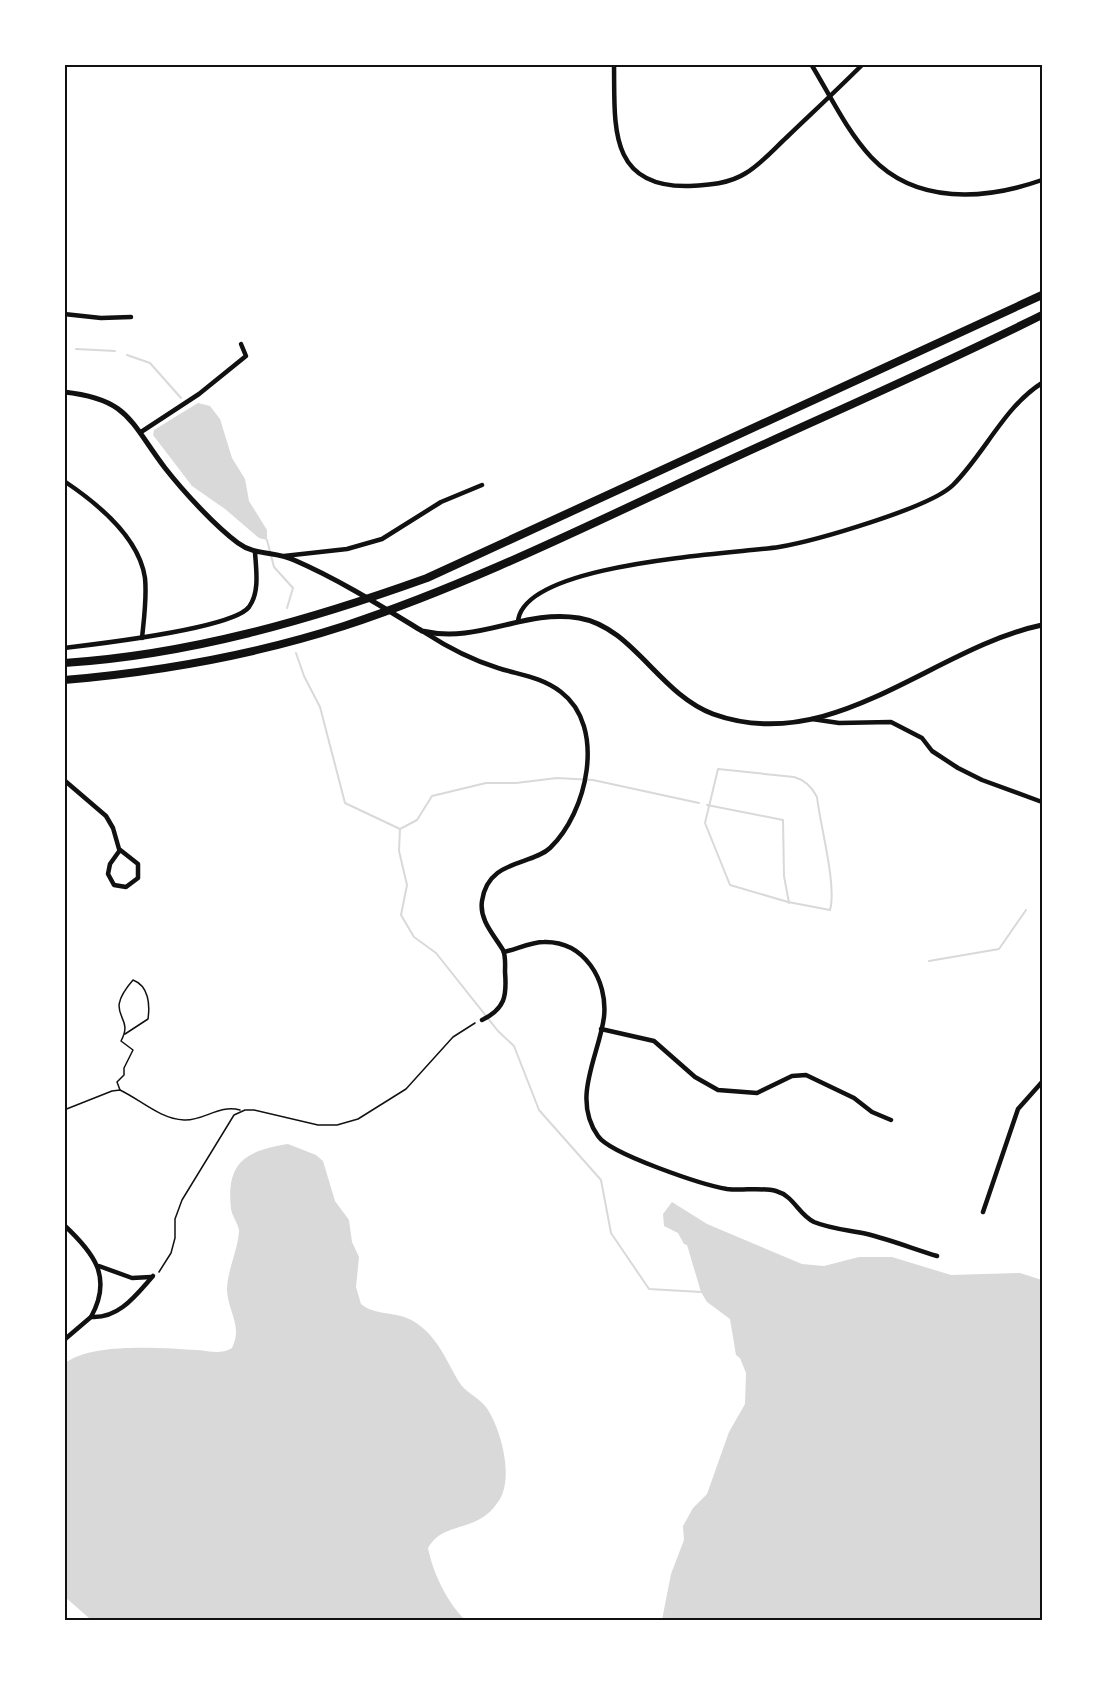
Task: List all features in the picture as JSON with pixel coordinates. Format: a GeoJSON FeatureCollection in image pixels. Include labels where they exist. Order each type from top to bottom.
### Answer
{"type":"FeatureCollection","features":[{"type":"Feature","properties":{"kind":"highway"},"geometry":{"type":"LineString","coordinates":[[64,663],[166,650],[219,639],[375,597],[480,556],[1042,295]]}},
{"type":"Feature","properties":{"kind":"highway"},"geometry":{"type":"LineString","coordinates":[[64,680],[163,668],[231,655],[333,629],[395,608],[524,554],[1042,315]]}},
{"type":"Feature","properties":{"kind":"street"},"geometry":{"type":"LineString","coordinates":[[614,64],[615,128],[621,152],[639,174],[666,186],[717,184],[746,174],[863,64]]}},
{"type":"Feature","properties":{"kind":"street"},"geometry":{"type":"LineString","coordinates":[[811,64],[856,138],[871,157],[891,174],[914,187],[938,194],[967,194],[1010,189],[1042,180]]}},
{"type":"Feature","properties":{"kind":"street"},"geometry":{"type":"LineString","coordinates":[[64,314],[101,318],[131,317]]}},
{"type":"Feature","properties":{"kind":"street"},"geometry":{"type":"LineString","coordinates":[[141,432],[199,394],[246,356],[241,344]]}},
{"type":"Feature","properties":{"kind":"street"},"geometry":{"type":"LineString","coordinates":[[518,622],[520,613],[534,599],[573,579],[682,555],[780,546],[858,526],[943,494],[980,454],[1017,402],[1042,384]]}},
{"type":"Feature","properties":{"kind":"street"},"geometry":{"type":"LineString","coordinates":[[64,392],[107,401],[129,417],[166,469],[224,532],[258,553],[281,555],[347,549],[382,539],[441,502],[482,485]]}},
{"type":"Feature","properties":{"kind":"street"},"geometry":{"type":"LineString","coordinates":[[64,481],[99,508],[136,551],[145,583],[142,638]]}},
{"type":"Feature","properties":{"kind":"street"},"geometry":{"type":"LineString","coordinates":[[64,648],[142,638],[240,615],[254,598],[258,553]]}},
{"type":"Feature","properties":{"kind":"street"},"geometry":{"type":"LineString","coordinates":[[281,555],[317,571],[448,647],[488,665],[537,678],[568,698],[584,726],[587,776],[585,786],[569,820],[546,852],[512,864],[498,874],[486,888],[482,901],[483,917],[504,952],[507,992],[502,1006],[492,1016],[482,1020]]}},
{"type":"Feature","properties":{"kind":"street"},"geometry":{"type":"LineString","coordinates":[[422,631],[442,635],[467,635],[518,622],[571,617],[598,624],[632,647],[650,668],[679,694],[712,714],[761,724],[812,719],[864,701],[1014,633],[1042,625]]}},
{"type":"Feature","properties":{"kind":"street"},"geometry":{"type":"LineString","coordinates":[[812,719],[839,723],[891,722],[922,738],[932,752],[958,768],[982,780],[1042,802]]}},
{"type":"Feature","properties":{"kind":"street"},"geometry":{"type":"LineString","coordinates":[[64,780],[106,816],[120,850],[135,861],[140,869],[135,882],[126,887],[114,885],[108,874],[110,864],[120,850]]}},
{"type":"Feature","properties":{"kind":"street"},"geometry":{"type":"LineString","coordinates":[[504,952],[544,942],[564,946],[583,955],[590,963],[602,993],[604,1008],[601,1029],[589,1070],[588,1108],[598,1137],[615,1151],[724,1188],[778,1192],[791,1199],[801,1213],[815,1222],[873,1236],[937,1256]]}},
{"type":"Feature","properties":{"kind":"street"},"geometry":{"type":"LineString","coordinates":[[601,1029],[654,1041],[695,1077],[718,1090],[757,1093],[792,1076],[803,1075],[849,1095],[876,1114],[891,1120]]}},
{"type":"Feature","properties":{"kind":"street"},"geometry":{"type":"LineString","coordinates":[[984,1212],[1018,1109],[1042,1082]]}},
{"type":"Feature","properties":{"kind":"street"},"geometry":{"type":"LineString","coordinates":[[64,1225],[86,1247],[98,1266],[101,1291],[90,1317],[64,1340]]}},
{"type":"Feature","properties":{"kind":"street"},"geometry":{"type":"LineString","coordinates":[[98,1266],[132,1278],[153,1276]]}},
{"type":"Feature","properties":{"kind":"street"},"geometry":{"type":"LineString","coordinates":[[90,1317],[100,1318],[123,1308],[153,1276]]}},
{"type":"Feature","properties":{"kind":"path"},"geometry":{"type":"LineString","coordinates":[[120,1090],[117,1082],[124,1075],[123,1068],[133,1050],[121,1041],[125,1034],[148,1019],[151,1004],[144,990],[133,980],[121,994],[117,1004],[118,1011],[124,1020],[125,1034]]}},
{"type":"Feature","properties":{"kind":"path"},"geometry":{"type":"LineString","coordinates":[[64,1110],[120,1090],[165,1116],[184,1120],[226,1108],[270,1113],[318,1125],[337,1125],[358,1119],[406,1089],[453,1036],[482,1020]]}},
{"type":"Feature","properties":{"kind":"path"},"geometry":{"type":"LineString","coordinates":[[153,1276],[164,1268],[171,1253],[175,1238],[175,1219],[185,1193],[227,1124],[241,1111]]}},
{"type":"Feature","properties":{"kind":"shaded area"},"geometry":{"type":"Polygon","coordinates":[[[198,403],[210,406],[220,419],[232,458],[245,479],[249,501],[267,530],[267,540],[259,538],[225,509],[192,486],[153,435],[154,430],[198,403]]]}},
{"type":"Feature","properties":{"kind":"shaded area"},"geometry":{"type":"Polygon","coordinates":[[[288,1144],[316,1155],[323,1161],[335,1201],[349,1220],[352,1242],[359,1257],[356,1287],[361,1304],[373,1310],[407,1318],[428,1333],[440,1348],[462,1386],[486,1407],[497,1427],[506,1467],[503,1492],[498,1502],[480,1519],[443,1534],[435,1539],[428,1548],[442,1587],[452,1605],[465,1620],[98,1620],[89,1618],[65,1597],[65,1363],[77,1356],[110,1349],[148,1348],[219,1352],[232,1348],[236,1326],[227,1290],[239,1231],[231,1209],[232,1180],[236,1170],[250,1155],[260,1150],[288,1144]]]}},
{"type":"Feature","properties":{"kind":"shaded area"},"geometry":{"type":"Polygon","coordinates":[[[672,1202],[707,1224],[802,1264],[824,1266],[859,1257],[892,1257],[951,1275],[1020,1273],[1042,1280],[1042,1620],[662,1620],[671,1574],[684,1540],[683,1526],[693,1508],[707,1494],[729,1432],[745,1404],[746,1373],[740,1358],[736,1355],[730,1319],[707,1302],[701,1292],[687,1245],[678,1233],[664,1226],[663,1214],[672,1202]]]}},
{"type":"Feature","properties":{"kind":"waterway"},"geometry":{"type":"LineString","coordinates":[[76,349],[115,351]]}},
{"type":"Feature","properties":{"kind":"waterway"},"geometry":{"type":"LineString","coordinates":[[127,355],[150,363],[181,398]]}},
{"type":"Feature","properties":{"kind":"waterway"},"geometry":{"type":"LineString","coordinates":[[267,540],[274,567],[293,588],[287,608]]}},
{"type":"Feature","properties":{"kind":"waterway"},"geometry":{"type":"LineString","coordinates":[[296,653],[304,676],[320,707],[345,803],[400,829],[399,851],[407,885],[401,915],[414,937],[436,953],[498,1031],[514,1046],[539,1110],[601,1180],[611,1233],[649,1289],[701,1292]]}},
{"type":"Feature","properties":{"kind":"waterway"},"geometry":{"type":"LineString","coordinates":[[718,769],[794,777],[805,782],[813,790],[817,797],[830,871],[832,899],[830,910],[788,902],[730,885],[705,823],[718,769]]}},
{"type":"Feature","properties":{"kind":"waterway"},"geometry":{"type":"LineString","coordinates":[[400,829],[417,820],[432,796],[486,783],[516,783],[557,778],[593,780],[699,803]]}},
{"type":"Feature","properties":{"kind":"waterway"},"geometry":{"type":"LineString","coordinates":[[707,805],[783,820],[784,876],[789,903]]}},
{"type":"Feature","properties":{"kind":"waterway"},"geometry":{"type":"LineString","coordinates":[[929,961],[999,949],[1026,910]]}}]}
